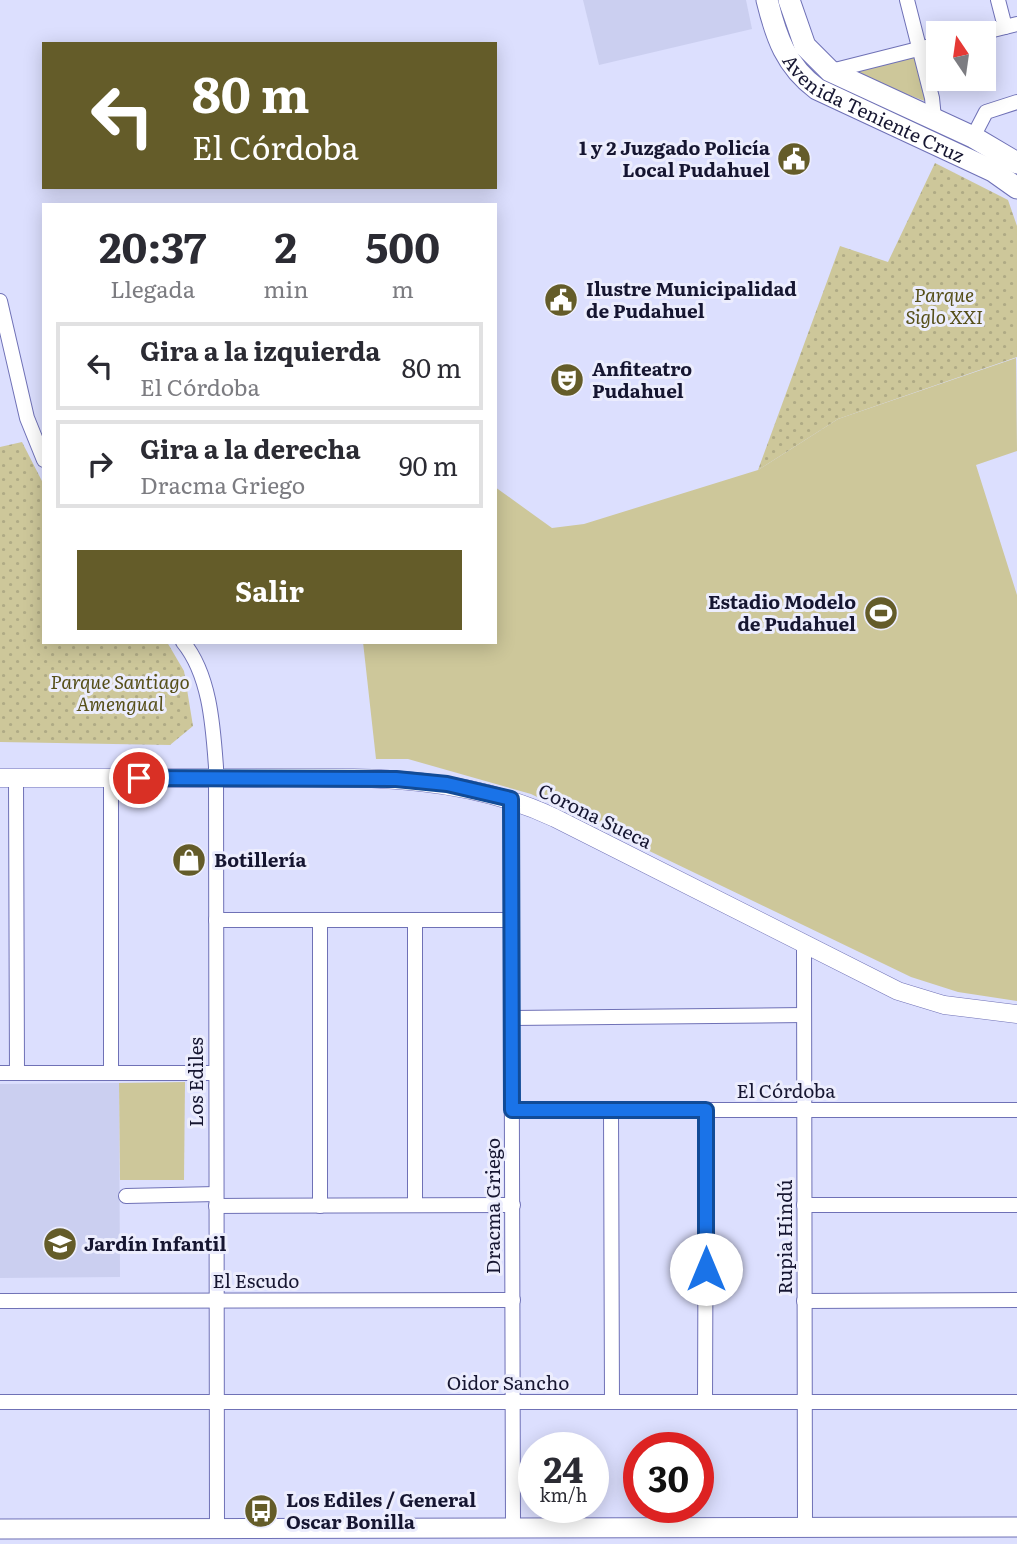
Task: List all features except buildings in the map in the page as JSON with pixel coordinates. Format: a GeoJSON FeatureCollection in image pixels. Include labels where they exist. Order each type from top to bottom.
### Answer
{"type":"FeatureCollection","features":[{"type":"Feature","properties":{"kind":"main road","name":"Avenida Teniente Cruz"},"geometry":{"type":"LineString","coordinates":[[767,0],[780,46],[796,71],[817,89],[934,118],[1017,163]]}},
{"type":"Feature","properties":{"kind":"main road","name":"Avenida Teniente Cruz"},"geometry":{"type":"LineString","coordinates":[[789,0],[805,46],[862,99],[993,171],[1017,188]]}},
{"type":"Feature","properties":{"kind":"main road"},"geometry":{"type":"LineString","coordinates":[[0,1529],[1017,1527]]}},
{"type":"Feature","properties":{"kind":"street"},"geometry":{"type":"LineString","coordinates":[[907,0],[932,98],[934,118]]}},
{"type":"Feature","properties":{"kind":"street"},"geometry":{"type":"LineString","coordinates":[[998,0],[1011,26]]}},
{"type":"Feature","properties":{"kind":"street"},"geometry":{"type":"LineString","coordinates":[[830,72],[926,47]]}},
{"type":"Feature","properties":{"kind":"street"},"geometry":{"type":"LineString","coordinates":[[973,137],[986,113],[1017,102]]}},
{"type":"Feature","properties":{"kind":"street"},"geometry":{"type":"LineString","coordinates":[[0,301],[5,348],[42,455]]}},
{"type":"Feature","properties":{"kind":"street","name":"Los Ediles"},"geometry":{"type":"LineString","coordinates":[[184,644],[199,671],[208,704],[216,778],[216,1529]]}},
{"type":"Feature","properties":{"kind":"street"},"geometry":{"type":"LineString","coordinates":[[8,778],[17,1073]]}},
{"type":"Feature","properties":{"kind":"street","name":"Corona Sueca"},"geometry":{"type":"LineString","coordinates":[[8,778],[421,780],[469,788],[511,799],[555,818],[804,946],[918,998],[971,1010],[1017,1014]]}},
{"type":"Feature","properties":{"kind":"street"},"geometry":{"type":"LineString","coordinates":[[111,778],[111,1073]]}},
{"type":"Feature","properties":{"kind":"street","name":"Dracma Griego"},"geometry":{"type":"LineString","coordinates":[[511,799],[513,1528]]}},
{"type":"Feature","properties":{"kind":"street"},"geometry":{"type":"LineString","coordinates":[[216,920],[511,920]]}},
{"type":"Feature","properties":{"kind":"street"},"geometry":{"type":"LineString","coordinates":[[320,920],[320,1206]]}},
{"type":"Feature","properties":{"kind":"street"},"geometry":{"type":"LineString","coordinates":[[415,920],[415,1205]]}},
{"type":"Feature","properties":{"kind":"street","name":"Rupia Hindú"},"geometry":{"type":"LineString","coordinates":[[804,946],[805,1528]]}},
{"type":"Feature","properties":{"kind":"street"},"geometry":{"type":"LineString","coordinates":[[512,1018],[804,1015]]}},
{"type":"Feature","properties":{"kind":"street"},"geometry":{"type":"LineString","coordinates":[[0,1073],[216,1073]]}},
{"type":"Feature","properties":{"kind":"street","name":"El Córdoba"},"geometry":{"type":"LineString","coordinates":[[512,1110],[1017,1110]]}},
{"type":"Feature","properties":{"kind":"street"},"geometry":{"type":"LineString","coordinates":[[611,1110],[612,1402]]}},
{"type":"Feature","properties":{"kind":"street"},"geometry":{"type":"LineString","coordinates":[[705,1402],[706,1110]]}},
{"type":"Feature","properties":{"kind":"street"},"geometry":{"type":"LineString","coordinates":[[125,1196],[320,1206],[513,1205]]}},
{"type":"Feature","properties":{"kind":"street"},"geometry":{"type":"LineString","coordinates":[[804,1205],[1017,1205]]}},
{"type":"Feature","properties":{"kind":"street","name":"El Escudo"},"geometry":{"type":"LineString","coordinates":[[0,1301],[513,1300]]}},
{"type":"Feature","properties":{"kind":"street"},"geometry":{"type":"LineString","coordinates":[[804,1301],[1017,1300]]}},
{"type":"Feature","properties":{"kind":"street","name":"Oidor Sancho"},"geometry":{"type":"LineString","coordinates":[[0,1402],[1017,1402]]}},
{"type":"Feature","properties":{"kind":"shaded area"},"geometry":{"type":"Polygon","coordinates":[[[583,0],[746,0],[752,29],[599,65],[583,0]]]}},
{"type":"Feature","properties":{"kind":"shaded area"},"geometry":{"type":"Polygon","coordinates":[[[119,1083],[120,1277],[0,1278],[0,1084],[119,1083]]]}},
{"type":"Feature","properties":{"kind":"green space"},"geometry":{"type":"Polygon","coordinates":[[[917,54],[930,103],[850,73],[917,54]]]}},
{"type":"Feature","properties":{"kind":"green space","name":"Parque Siglo XXI"},"geometry":{"type":"Polygon","coordinates":[[[935,163],[1008,200],[1017,226],[1017,357],[838,419],[758,470],[840,246],[888,262],[935,163]]]}},
{"type":"Feature","properties":{"kind":"green space"},"geometry":{"type":"Polygon","coordinates":[[[1016,358],[1017,451],[976,465],[1017,595],[1017,1001],[958,992],[911,977],[531,794],[408,759],[376,759],[363,644],[497,644],[497,488],[552,528],[584,524],[758,470],[838,419],[1016,358]]]}},
{"type":"Feature","properties":{"kind":"green space","name":"Parque Santiago Amengual"},"geometry":{"type":"Polygon","coordinates":[[[22,442],[42,481],[42,644],[168,644],[184,671],[193,726],[170,745],[0,742],[0,447],[22,442]]]}},
{"type":"Feature","properties":{"kind":"green space"},"geometry":{"type":"Polygon","coordinates":[[[185,1082],[184,1180],[120,1180],[119,1083],[185,1082]]]}},
{"type":"Feature","properties":{"kind":"place","name":"1 y 2 Juzgado Policía Local Pudahuel"},"geometry":{"type":"Point","coordinates":[794,159]}},
{"type":"Feature","properties":{"kind":"place","name":"Ilustre Municipalidad de Pudahuel"},"geometry":{"type":"Point","coordinates":[561,300]}},
{"type":"Feature","properties":{"kind":"place","name":"Anfiteatro Pudahuel"},"geometry":{"type":"Point","coordinates":[567,380]}},
{"type":"Feature","properties":{"kind":"place","name":"Estadio Modelo de Pudahuel"},"geometry":{"type":"Point","coordinates":[881,613]}},
{"type":"Feature","properties":{"kind":"place","name":"Botillería"},"geometry":{"type":"Point","coordinates":[189,860]}},
{"type":"Feature","properties":{"kind":"place","name":"Jardín Infantil"},"geometry":{"type":"Point","coordinates":[60,1244]}},
{"type":"Feature","properties":{"kind":"place","name":"Los Ediles / General Oscar Bonilla"},"geometry":{"type":"Point","coordinates":[261,1511]}},
{"type":"Feature","properties":{"kind":"route"},"geometry":{"type":"LineString","coordinates":[[139,778],[421,780],[511,799],[512,1110],[706,1110],[706,1269]]}}]}
